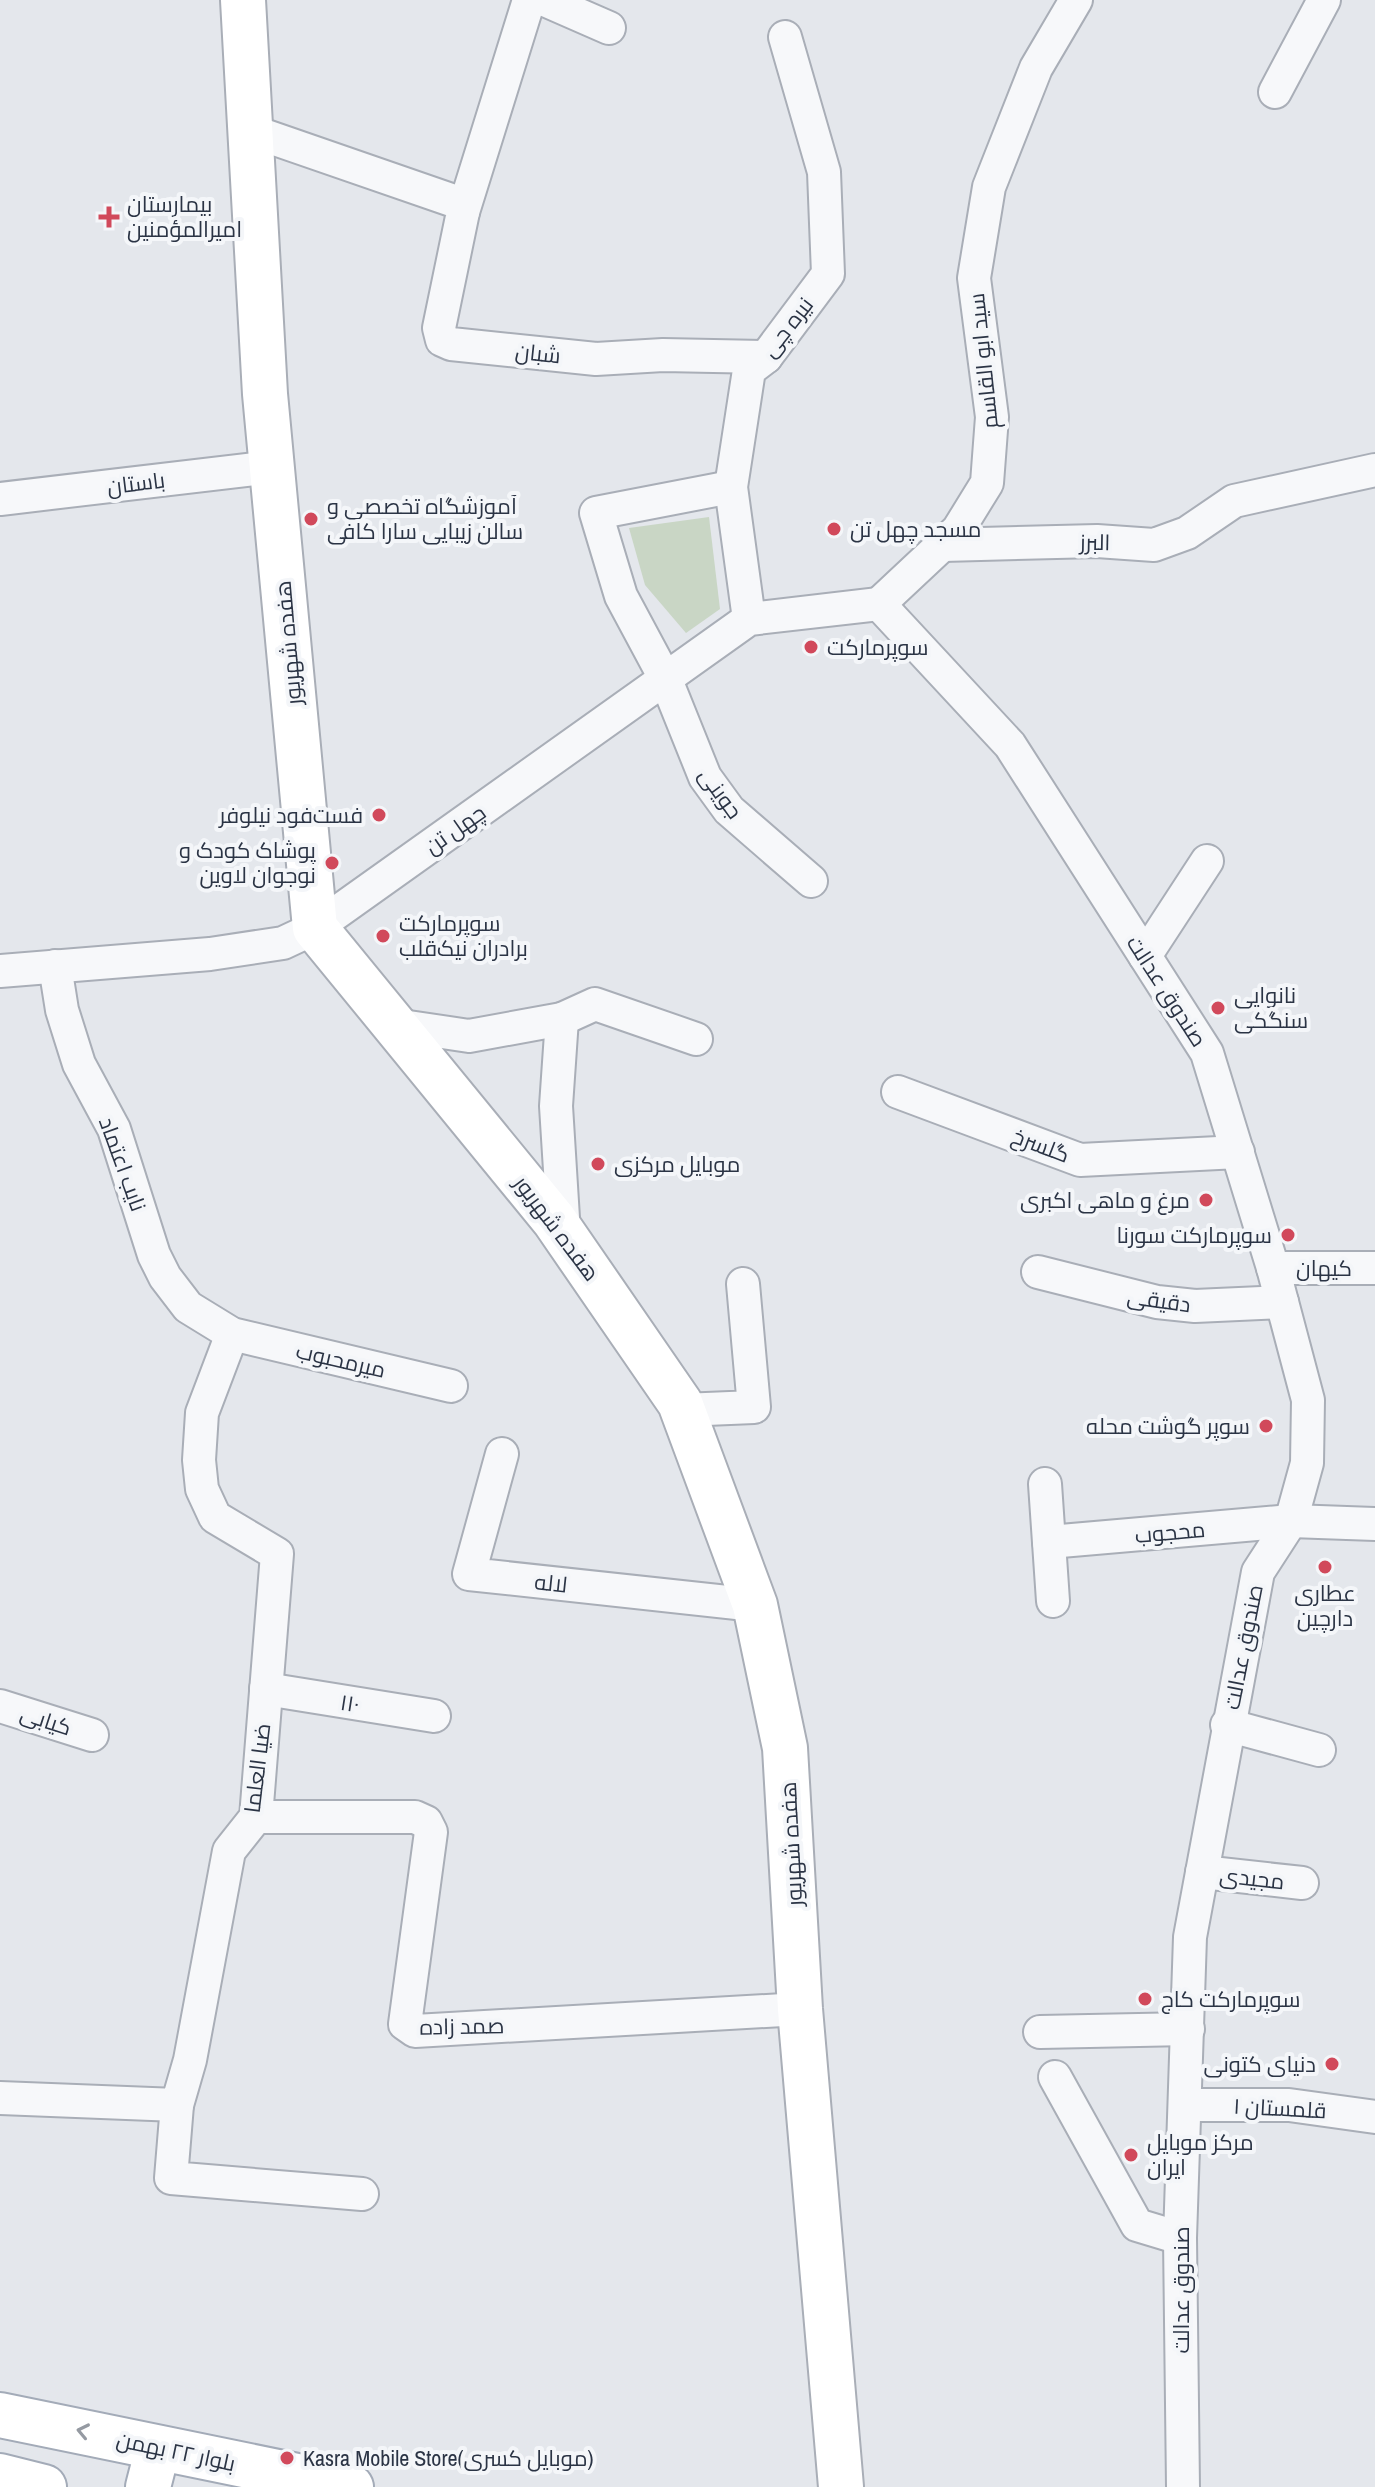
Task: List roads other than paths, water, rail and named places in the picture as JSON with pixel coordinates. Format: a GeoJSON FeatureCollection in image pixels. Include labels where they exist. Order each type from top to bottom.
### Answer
{"type":"FeatureCollection","features":[{"type":"Feature","properties":{"kind":"main road","name":"هفده شهریور"},"geometry":{"type":"LineString","coordinates":[[243,0],[271,467],[315,928],[564,1234],[682,1410],[755,1605],[785,1748],[800,2009],[841,2487]]}},
{"type":"Feature","properties":{"kind":"main road","name":"بلوار ۲۲ بهمن"},"geometry":{"type":"LineString","coordinates":[[0,2415],[153,2468],[351,2487]]}},
{"type":"Feature","properties":{"kind":"main road"},"geometry":{"type":"LineString","coordinates":[[0,2476],[44,2487]]}},
{"type":"Feature","properties":{"kind":"street","name":"شبان"},"geometry":{"type":"LineString","coordinates":[[529,0],[463,212],[439,328],[442,340],[451,344],[596,359],[663,355],[766,357]]}},
{"type":"Feature","properties":{"kind":"street"},"geometry":{"type":"LineString","coordinates":[[545,0],[609,28]]}},
{"type":"Feature","properties":{"kind":"street","name":"سید ابو القاسم"},"geometry":{"type":"LineString","coordinates":[[879,604],[958,530],[987,483],[992,417],[974,278],[989,187],[1036,68],[1076,0]]}},
{"type":"Feature","properties":{"kind":"street"},"geometry":{"type":"LineString","coordinates":[[1275,92],[1324,0]]}},
{"type":"Feature","properties":{"kind":"street","name":"نیره چی"},"geometry":{"type":"LineString","coordinates":[[749,619],[731,487],[749,370],[766,357],[828,274],[824,172],[785,37]]}},
{"type":"Feature","properties":{"kind":"street"},"geometry":{"type":"LineString","coordinates":[[249,130],[457,202],[463,212]]}},
{"type":"Feature","properties":{"kind":"street","name":"باستان"},"geometry":{"type":"LineString","coordinates":[[0,499],[271,467]]}},
{"type":"Feature","properties":{"kind":"street","name":"البرز"},"geometry":{"type":"LineString","coordinates":[[943,545],[1097,541],[1154,545],[1187,533],[1234,501],[1375,470]]}},
{"type":"Feature","properties":{"kind":"street","name":"جوینی"},"geometry":{"type":"LineString","coordinates":[[731,487],[596,513],[621,596],[666,680],[705,777],[729,810],[811,881]]}},
{"type":"Feature","properties":{"kind":"street","name":"چهل تن"},"geometry":{"type":"LineString","coordinates":[[0,971],[210,954],[283,943],[315,928],[749,619],[879,604]]}},
{"type":"Feature","properties":{"kind":"street","name":"صندوق عدالت"},"geometry":{"type":"LineString","coordinates":[[879,604],[1010,745],[1207,1053],[1273,1268],[1308,1400],[1307,1463],[1291,1521],[1258,1572],[1227,1725],[1190,1937],[1180,2238],[1183,2487]]}},
{"type":"Feature","properties":{"kind":"street"},"geometry":{"type":"LineString","coordinates":[[1145,956],[1207,861]]}},
{"type":"Feature","properties":{"kind":"street","name":"نایب اعتماد"},"geometry":{"type":"LineString","coordinates":[[55,966],[62,1010],[79,1064],[114,1129],[165,1277],[188,1307],[232,1334]]}},
{"type":"Feature","properties":{"kind":"street"},"geometry":{"type":"LineString","coordinates":[[395,1025],[469,1036],[562,1019],[595,1004],[696,1039]]}},
{"type":"Feature","properties":{"kind":"street"},"geometry":{"type":"LineString","coordinates":[[562,1019],[556,1106],[564,1234]]}},
{"type":"Feature","properties":{"kind":"street","name":"گلسرخ"},"geometry":{"type":"LineString","coordinates":[[898,1092],[1080,1160],[1238,1152]]}},
{"type":"Feature","properties":{"kind":"street","name":"کیهان"},"geometry":{"type":"LineString","coordinates":[[1273,1268],[1375,1268]]}},
{"type":"Feature","properties":{"kind":"street","name":"دقیقی"},"geometry":{"type":"LineString","coordinates":[[1038,1272],[1157,1302],[1195,1306],[1282,1302]]}},
{"type":"Feature","properties":{"kind":"street"},"geometry":{"type":"LineString","coordinates":[[682,1410],[754,1407],[743,1284]]}},
{"type":"Feature","properties":{"kind":"street","name":"میرمحبوب"},"geometry":{"type":"LineString","coordinates":[[232,1334],[451,1386]]}},
{"type":"Feature","properties":{"kind":"street","name":"ضیا العلما"},"geometry":{"type":"LineString","coordinates":[[232,1334],[202,1413],[199,1460],[202,1489],[215,1517],[277,1554],[256,1817],[229,1851],[190,2060],[177,2105],[171,2178],[362,2194]]}},
{"type":"Feature","properties":{"kind":"street","name":"لاله"},"geometry":{"type":"LineString","coordinates":[[502,1454],[469,1574],[755,1605]]}},
{"type":"Feature","properties":{"kind":"street"},"geometry":{"type":"LineString","coordinates":[[1045,1484],[1053,1601]]}},
{"type":"Feature","properties":{"kind":"street","name":"محجوب"},"geometry":{"type":"LineString","coordinates":[[1049,1542],[1291,1521],[1375,1524]]}},
{"type":"Feature","properties":{"kind":"street","name":"۱۱۰"},"geometry":{"type":"LineString","coordinates":[[266,1689],[434,1716]]}},
{"type":"Feature","properties":{"kind":"street","name":"کیابی"},"geometry":{"type":"LineString","coordinates":[[0,1706],[92,1735]]}},
{"type":"Feature","properties":{"kind":"street"},"geometry":{"type":"LineString","coordinates":[[1227,1725],[1319,1750]]}},
{"type":"Feature","properties":{"kind":"street","name":"صمد زاده"},"geometry":{"type":"LineString","coordinates":[[256,1817],[415,1817],[426,1822],[431,1832],[405,2024],[415,2031],[800,2009]]}},
{"type":"Feature","properties":{"kind":"street","name":"مجیدی"},"geometry":{"type":"LineString","coordinates":[[1202,1872],[1302,1883]]}},
{"type":"Feature","properties":{"kind":"street"},"geometry":{"type":"LineString","coordinates":[[1040,2032],[1188,2029]]}},
{"type":"Feature","properties":{"kind":"street"},"geometry":{"type":"LineString","coordinates":[[1055,2077],[1137,2225],[1180,2238]]}},
{"type":"Feature","properties":{"kind":"street"},"geometry":{"type":"LineString","coordinates":[[0,2098],[177,2105]]}},
{"type":"Feature","properties":{"kind":"street","name":"قلمستان ۱"},"geometry":{"type":"LineString","coordinates":[[1185,2105],[1289,2105],[1375,2117]]}},
{"type":"Feature","properties":{"kind":"place","name":"بیمارستان امیرالمؤمنین"},"geometry":{"type":"Point","coordinates":[109,217]}},
{"type":"Feature","properties":{"kind":"place","name":"آموزشگاه تخصصی و سالن زیبایی سارا کافی"},"geometry":{"type":"Point","coordinates":[311,519]}},
{"type":"Feature","properties":{"kind":"place","name":"مسجد چهل تن"},"geometry":{"type":"Point","coordinates":[834,529]}},
{"type":"Feature","properties":{"kind":"place","name":"سوپرمارکت"},"geometry":{"type":"Point","coordinates":[811,647]}},
{"type":"Feature","properties":{"kind":"place","name":"فست‌فود نیلوفر"},"geometry":{"type":"Point","coordinates":[379,815]}},
{"type":"Feature","properties":{"kind":"place","name":"پوشاک کودک و نوجوان لاوین"},"geometry":{"type":"Point","coordinates":[332,863]}},
{"type":"Feature","properties":{"kind":"place","name":"سوپرمارکت برادران نیک‌قلب"},"geometry":{"type":"Point","coordinates":[383,936]}},
{"type":"Feature","properties":{"kind":"place","name":"نانوایی سنگکی"},"geometry":{"type":"Point","coordinates":[1218,1008]}},
{"type":"Feature","properties":{"kind":"place","name":"موبایل مرکزی"},"geometry":{"type":"Point","coordinates":[598,1164]}},
{"type":"Feature","properties":{"kind":"place","name":"مرغ و ماهی اکبری"},"geometry":{"type":"Point","coordinates":[1206,1200]}},
{"type":"Feature","properties":{"kind":"place","name":"سوپرمارکت سورنا"},"geometry":{"type":"Point","coordinates":[1288,1235]}},
{"type":"Feature","properties":{"kind":"place","name":"سوپر گوشت محله"},"geometry":{"type":"Point","coordinates":[1266,1426]}},
{"type":"Feature","properties":{"kind":"place","name":"عطاری دارچین"},"geometry":{"type":"Point","coordinates":[1325,1567]}},
{"type":"Feature","properties":{"kind":"place","name":"سوپرمارکت کاج"},"geometry":{"type":"Point","coordinates":[1145,1999]}},
{"type":"Feature","properties":{"kind":"place","name":"دنیای کتونی"},"geometry":{"type":"Point","coordinates":[1332,2064]}},
{"type":"Feature","properties":{"kind":"place","name":"مرکز موبایل ایران"},"geometry":{"type":"Point","coordinates":[1131,2155]}},
{"type":"Feature","properties":{"kind":"place","name":"Kasra Mobile Store(موبایل کسری)"},"geometry":{"type":"Point","coordinates":[287,2458]}}]}
